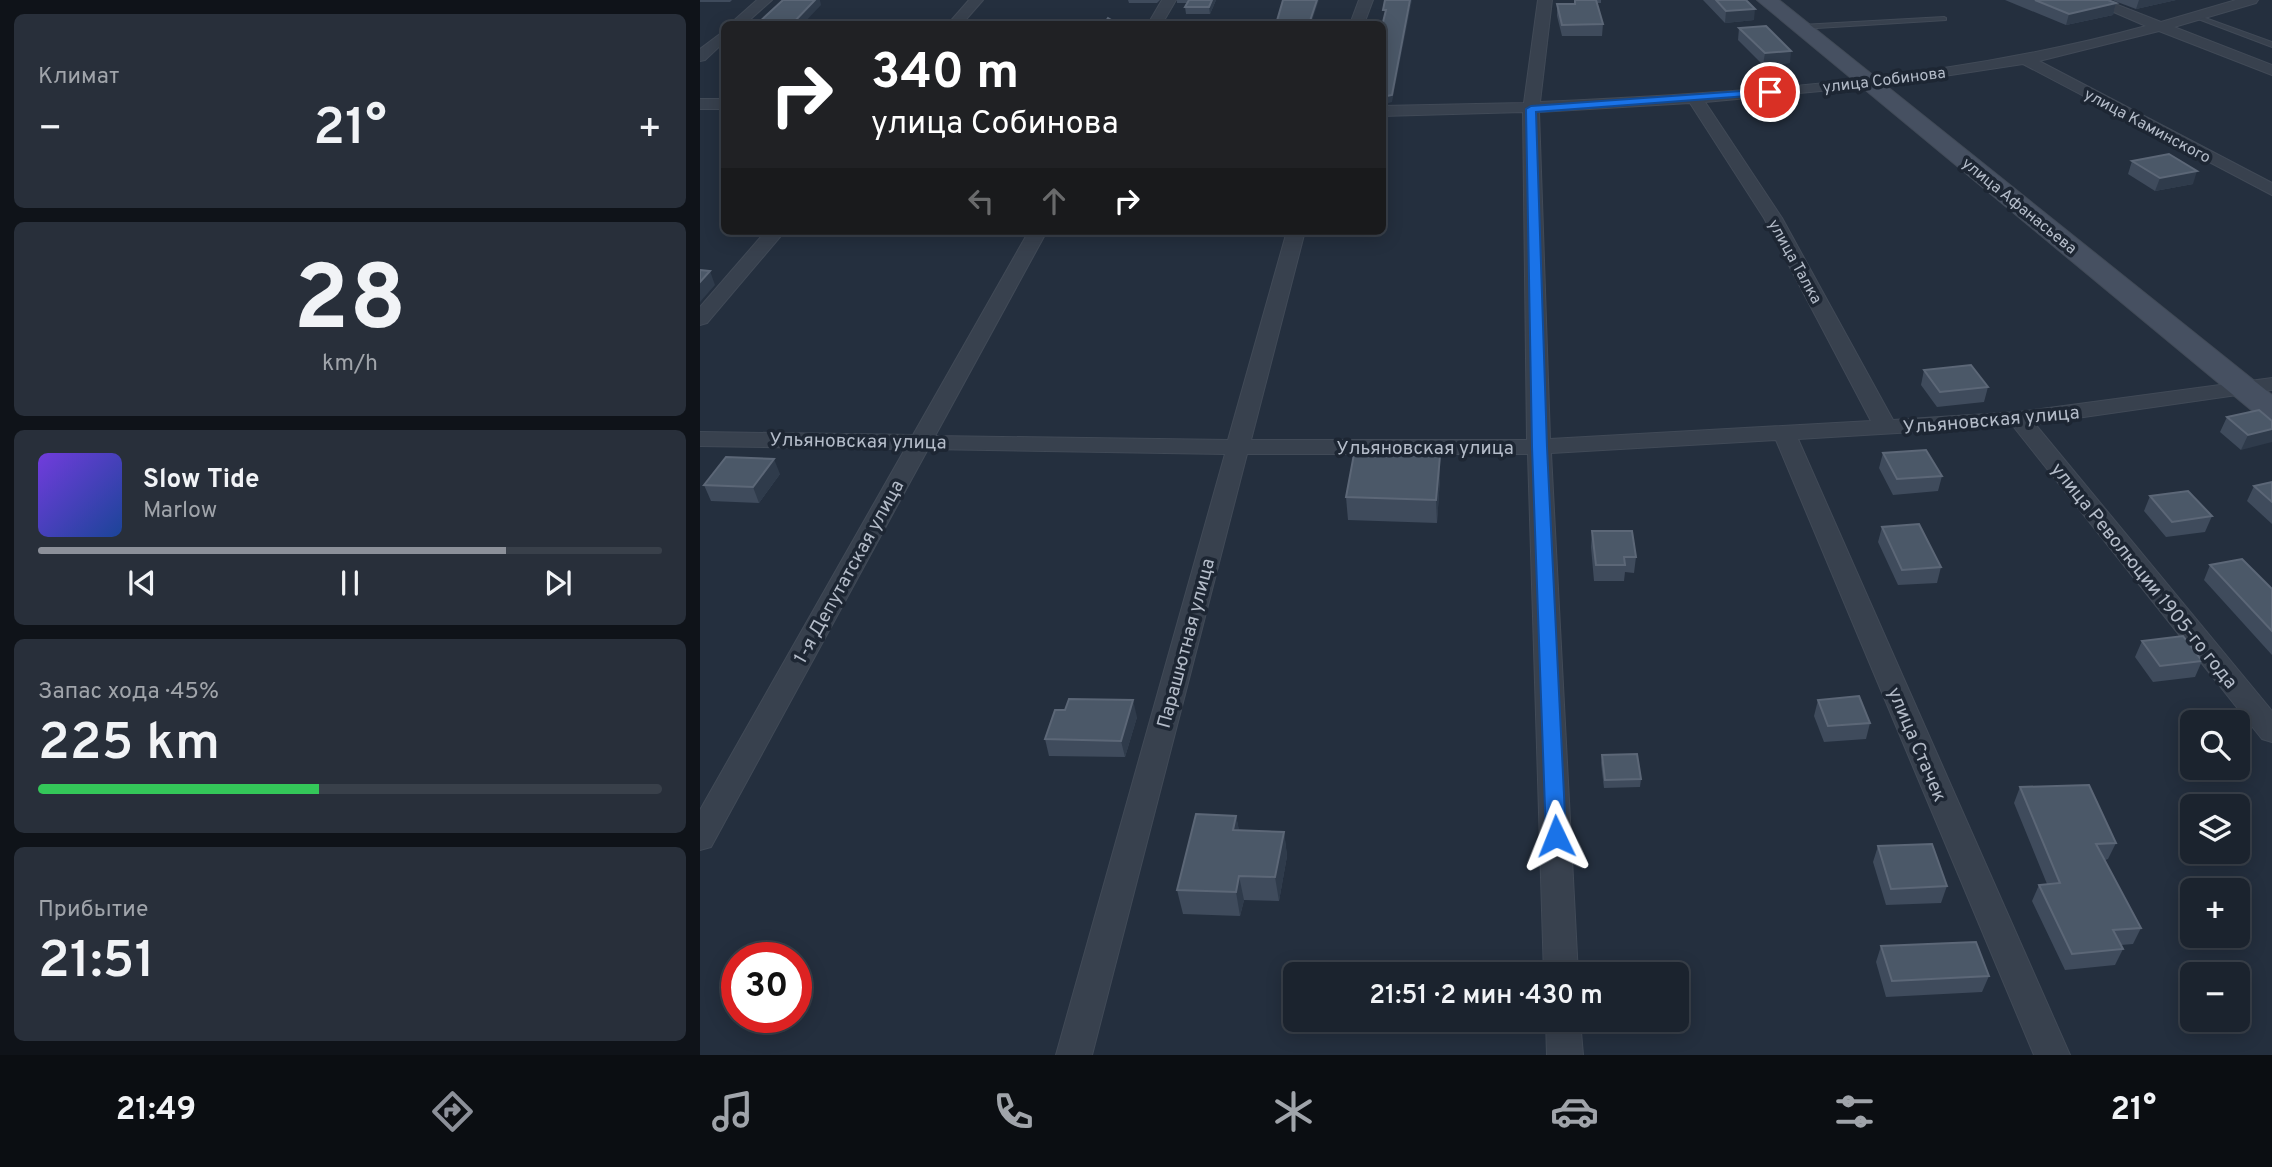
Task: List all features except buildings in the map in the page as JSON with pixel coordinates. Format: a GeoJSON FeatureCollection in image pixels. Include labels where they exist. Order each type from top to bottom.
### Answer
{"type":"FeatureCollection","features":[{"type":"Feature","properties":{"kind":"street"},"geometry":{"type":"LineString","coordinates":[[740,21],[765,0]]}},
{"type":"Feature","properties":{"kind":"street"},"geometry":{"type":"LineString","coordinates":[[958,21],[976,0]]}},
{"type":"Feature","properties":{"kind":"street"},"geometry":{"type":"LineString","coordinates":[[1157,21],[1169,0]]}},
{"type":"Feature","properties":{"kind":"street"},"geometry":{"type":"LineString","coordinates":[[1358,21],[1366,0]]}},
{"type":"Feature","properties":{"kind":"street"},"geometry":{"type":"LineString","coordinates":[[1545,0],[1531,109],[1539,447],[1560,962]]}},
{"type":"Feature","properties":{"kind":"street","name":"улица Афанасьева"},"geometry":{"type":"LineString","coordinates":[[1766,0],[2272,411]]}},
{"type":"Feature","properties":{"kind":"street"},"geometry":{"type":"LineString","coordinates":[[2093,0],[2272,70]]}},
{"type":"Feature","properties":{"kind":"street","name":"улица Собинова"},"geometry":{"type":"LineString","coordinates":[[1386,111],[1531,109],[1695,99],[1870,82],[2025,59],[2161,26],[2251,0]]}},
{"type":"Feature","properties":{"kind":"street"},"geometry":{"type":"LineString","coordinates":[[700,57],[721,38]]}},
{"type":"Feature","properties":{"kind":"street","name":"улица Каминского"},"geometry":{"type":"LineString","coordinates":[[2025,59],[2272,190]]}},
{"type":"Feature","properties":{"kind":"street","name":"улица Талка"},"geometry":{"type":"LineString","coordinates":[[1695,99],[1773,218],[1886,428]]}},
{"type":"Feature","properties":{"kind":"street"},"geometry":{"type":"LineString","coordinates":[[700,104],[721,104]]}},
{"type":"Feature","properties":{"kind":"street"},"geometry":{"type":"LineString","coordinates":[[700,319],[773,235]]}},
{"type":"Feature","properties":{"kind":"street","name":"1-я Депутатская улица"},"geometry":{"type":"LineString","coordinates":[[700,838],[1036,235]]}},
{"type":"Feature","properties":{"kind":"street","name":"Парашютная улица"},"geometry":{"type":"LineString","coordinates":[[1074,1055],[1295,235]]}},
{"type":"Feature","properties":{"kind":"street","name":"Ульяновская улица"},"geometry":{"type":"LineString","coordinates":[[700,439],[1237,447],[1539,447],[2019,419],[2272,384]]}},
{"type":"Feature","properties":{"kind":"street","name":"улица Революции 1905-го года"},"geometry":{"type":"LineString","coordinates":[[2019,419],[2272,731]]}},
{"type":"Feature","properties":{"kind":"street","name":"улица Стачек"},"geometry":{"type":"LineString","coordinates":[[1785,434],[2052,1055]]}},
{"type":"Feature","properties":{"kind":"street"},"geometry":{"type":"LineString","coordinates":[[1564,1032],[1565,1055]]}},
{"type":"Feature","properties":{"kind":"lane"},"geometry":{"type":"LineString","coordinates":[[2195,16],[2272,45]]}},
{"type":"Feature","properties":{"kind":"lane"},"geometry":{"type":"LineString","coordinates":[[1801,27],[1944,19]]}},
{"type":"Feature","properties":{"kind":"route"},"geometry":{"type":"LineString","coordinates":[[1556,836],[1539,447],[1531,109],[1770,92]]}}]}
